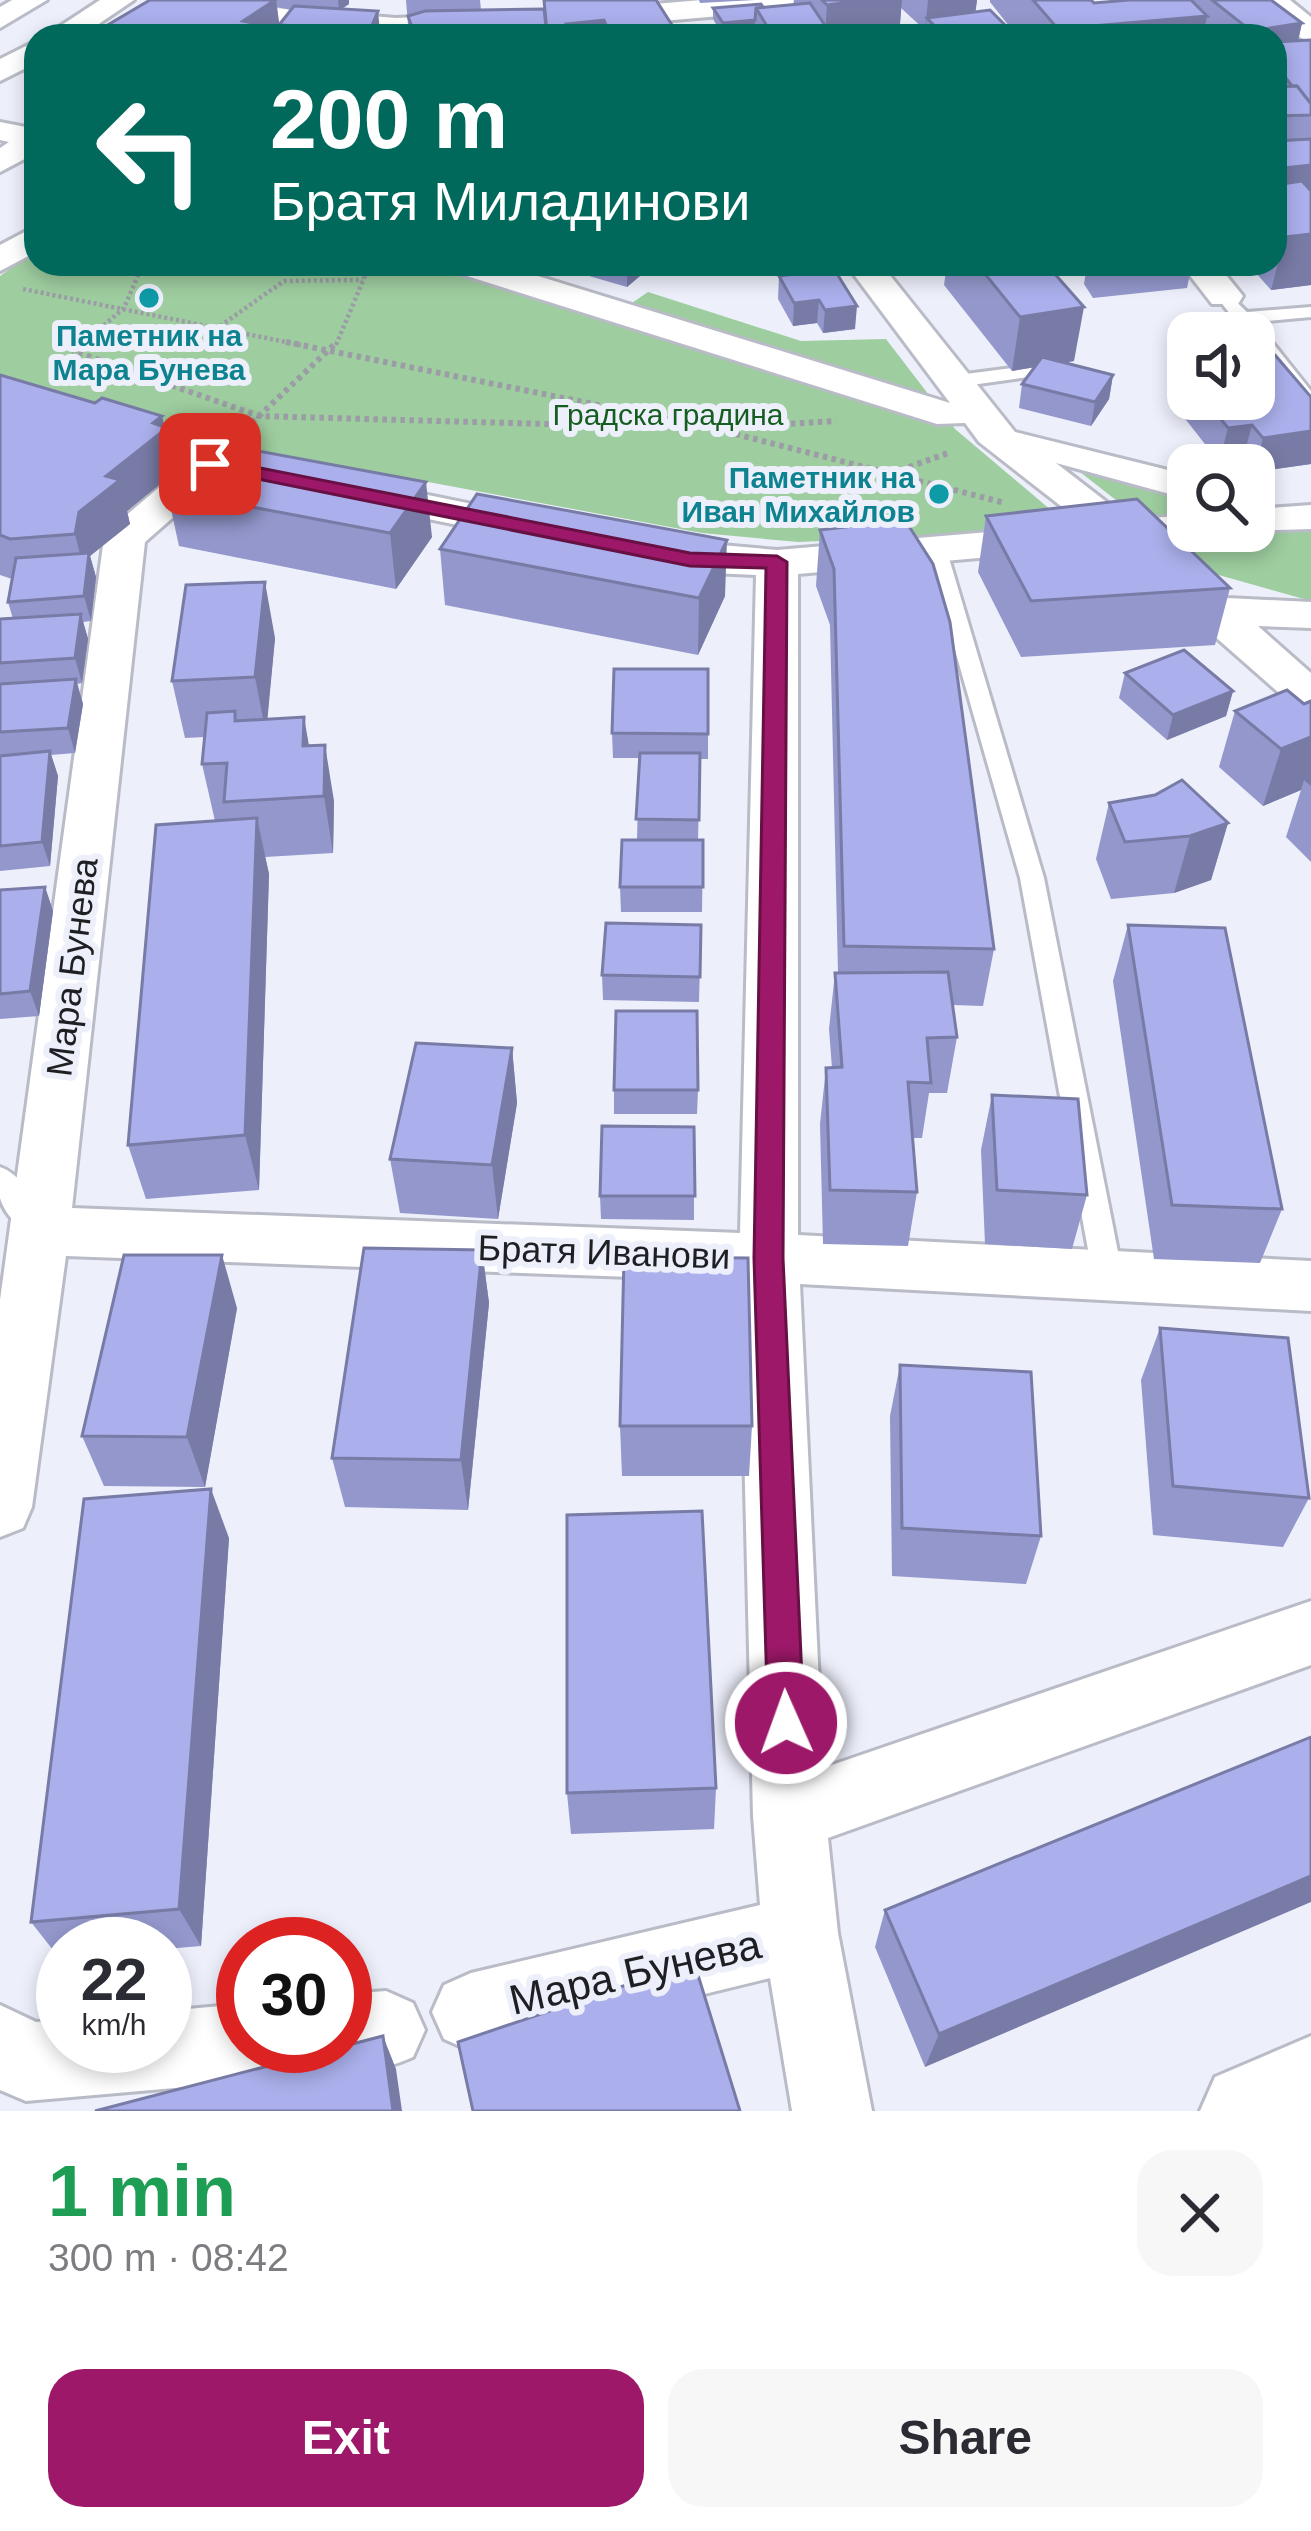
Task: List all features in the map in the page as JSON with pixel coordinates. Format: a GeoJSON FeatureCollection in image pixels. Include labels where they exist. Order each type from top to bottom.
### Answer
{"type":"FeatureCollection","features":[{"type":"Feature","properties":{"kind":"street"},"geometry":{"type":"LineString","coordinates":[[0,19],[33,0]]}},
{"type":"Feature","properties":{"kind":"street"},"geometry":{"type":"LineString","coordinates":[[80,24],[120,0]]}},
{"type":"Feature","properties":{"kind":"street"},"geometry":{"type":"LineString","coordinates":[[573,19],[699,16],[800,0]]}},
{"type":"Feature","properties":{"kind":"street"},"geometry":{"type":"LineString","coordinates":[[1273,0],[1311,32]]}},
{"type":"Feature","properties":{"kind":"street"},"geometry":{"type":"LineString","coordinates":[[225,13],[502,22]]}},
{"type":"Feature","properties":{"kind":"street"},"geometry":{"type":"LineString","coordinates":[[503,276],[959,411],[1123,532],[1311,697]]}},
{"type":"Feature","properties":{"kind":"street"},"geometry":{"type":"LineString","coordinates":[[871,276],[959,411]]}},
{"type":"Feature","properties":{"kind":"street"},"geometry":{"type":"LineString","coordinates":[[1208,276],[1233,307]]}},
{"type":"Feature","properties":{"kind":"street"},"geometry":{"type":"LineString","coordinates":[[1023,442],[1167,482]]}},
{"type":"Feature","properties":{"kind":"street"},"geometry":{"type":"LineString","coordinates":[[210,464],[279,477]]}},
{"type":"Feature","properties":{"kind":"street","name":"Мара Бунева"},"geometry":{"type":"LineString","coordinates":[[0,1507],[40,1231],[125,538],[210,464]]}},
{"type":"Feature","properties":{"kind":"street"},"geometry":{"type":"LineString","coordinates":[[325,487],[576,537]]}},
{"type":"Feature","properties":{"kind":"street"},"geometry":{"type":"LineString","coordinates":[[622,546],[690,560],[777,562],[1167,529]]}},
{"type":"Feature","properties":{"kind":"street"},"geometry":{"type":"LineString","coordinates":[[777,562],[769,1258],[789,1816],[800,1933],[832,2111]]}},
{"type":"Feature","properties":{"kind":"street"},"geometry":{"type":"LineString","coordinates":[[1217,611],[1311,615]]}},
{"type":"Feature","properties":{"kind":"street","name":"Братя Иванови"},"geometry":{"type":"LineString","coordinates":[[40,1231],[769,1258],[1311,1286]]}},
{"type":"Feature","properties":{"kind":"street"},"geometry":{"type":"LineString","coordinates":[[789,1816],[1311,1633]]}},
{"type":"Feature","properties":{"kind":"street","name":"Мара Бунева"},"geometry":{"type":"LineString","coordinates":[[471,2012],[800,1933]]}},
{"type":"Feature","properties":{"kind":"street"},"geometry":{"type":"LineString","coordinates":[[0,2044],[26,2062],[216,2045]]}},
{"type":"Feature","properties":{"kind":"street"},"geometry":{"type":"LineString","coordinates":[[1249,2111],[1311,2084]]}},
{"type":"Feature","properties":{"kind":"lane"},"geometry":{"type":"LineString","coordinates":[[1233,307],[1311,312]]}},
{"type":"Feature","properties":{"kind":"lane"},"geometry":{"type":"LineString","coordinates":[[1233,307],[1311,403]]}},
{"type":"Feature","properties":{"kind":"lane"},"geometry":{"type":"LineString","coordinates":[[959,411],[1035,371]]}},
{"type":"Feature","properties":{"kind":"lane"},"geometry":{"type":"LineString","coordinates":[[936,548],[1032,878],[1108,1277]]}},
{"type":"Feature","properties":{"kind":"lane"},"geometry":{"type":"LineString","coordinates":[[0,1178],[40,1231]]}},
{"type":"Feature","properties":{"kind":"path"},"geometry":{"type":"LineString","coordinates":[[10,275],[124,308],[712,428],[1006,503]]}},
{"type":"Feature","properties":{"kind":"path"},"geometry":{"type":"LineString","coordinates":[[137,276],[124,308],[74,351],[259,416],[712,428],[848,421]]}},
{"type":"Feature","properties":{"kind":"path"},"geometry":{"type":"LineString","coordinates":[[219,327],[265,285],[305,276]]}},
{"type":"Feature","properties":{"kind":"path"},"geometry":{"type":"LineString","coordinates":[[320,276],[364,280]]}},
{"type":"Feature","properties":{"kind":"path"},"geometry":{"type":"LineString","coordinates":[[210,464],[334,350],[366,276]]}},
{"type":"Feature","properties":{"kind":"path"},"geometry":{"type":"LineString","coordinates":[[890,473],[959,411]]}},
{"type":"Feature","properties":{"kind":"green space","name":"Градска градина"},"geometry":{"type":"Polygon","coordinates":[[[24,259],[24,276],[465,276],[607,320],[648,292],[801,341],[886,339],[955,429],[1058,516],[987,530],[798,542],[702,533],[197,439],[0,377],[0,276],[24,259]]]}},
{"type":"Feature","properties":{"kind":"green space"},"geometry":{"type":"Polygon","coordinates":[[[1066,461],[1167,489],[1167,540],[1066,461]]]}},
{"type":"Feature","properties":{"kind":"green space"},"geometry":{"type":"Polygon","coordinates":[[[1275,518],[1311,526],[1311,601],[1208,572],[1182,552],[1275,552],[1275,518]]]}},
{"type":"Feature","properties":{"kind":"building"},"geometry":{"type":"Polygon","coordinates":[[[150,0],[275,0],[243,21],[258,24],[109,24],[150,0]]]}},
{"type":"Feature","properties":{"kind":"building"},"geometry":{"type":"Polygon","coordinates":[[[544,0],[656,0],[671,24],[606,24],[604,20],[546,24],[544,0]]]}},
{"type":"Feature","properties":{"kind":"building"},"geometry":{"type":"Polygon","coordinates":[[[822,0],[864,0],[827,5],[822,0]]]}},
{"type":"Feature","properties":{"kind":"building"},"geometry":{"type":"Polygon","coordinates":[[[1033,0],[1191,0],[1207,16],[1115,24],[1054,24],[1033,0]]]}},
{"type":"Feature","properties":{"kind":"building"},"geometry":{"type":"Polygon","coordinates":[[[1212,0],[1271,0],[1302,23],[1287,25],[1242,24],[1212,0]]]}},
{"type":"Feature","properties":{"kind":"building"},"geometry":{"type":"Polygon","coordinates":[[[810,3],[824,24],[766,24],[756,8],[810,3]]]}},
{"type":"Feature","properties":{"kind":"building"},"geometry":{"type":"Polygon","coordinates":[[[761,4],[755,20],[723,23],[713,8],[761,4]]]}},
{"type":"Feature","properties":{"kind":"building"},"geometry":{"type":"Polygon","coordinates":[[[294,6],[378,11],[373,24],[280,24],[294,6]]]}},
{"type":"Feature","properties":{"kind":"building"},"geometry":{"type":"Polygon","coordinates":[[[544,9],[546,24],[411,24],[408,16],[425,11],[544,9]]]}},
{"type":"Feature","properties":{"kind":"building"},"geometry":{"type":"Polygon","coordinates":[[[990,10],[1004,24],[933,24],[927,18],[990,10]]]}},
{"type":"Feature","properties":{"kind":"building"},"geometry":{"type":"Polygon","coordinates":[[[1311,40],[1311,104],[1287,80],[1287,41],[1311,40]]]}},
{"type":"Feature","properties":{"kind":"building"},"geometry":{"type":"Polygon","coordinates":[[[1287,86],[1297,86],[1311,104],[1311,115],[1287,116],[1287,86]]]}},
{"type":"Feature","properties":{"kind":"building"},"geometry":{"type":"Polygon","coordinates":[[[1311,139],[1311,165],[1287,168],[1287,140],[1311,139]]]}},
{"type":"Feature","properties":{"kind":"building"},"geometry":{"type":"Polygon","coordinates":[[[1302,181],[1311,191],[1311,234],[1287,237],[1287,183],[1302,181]]]}},
{"type":"Feature","properties":{"kind":"building"},"geometry":{"type":"Polygon","coordinates":[[[779,276],[838,276],[857,306],[825,310],[819,300],[794,303],[779,276]]]}},
{"type":"Feature","properties":{"kind":"building"},"geometry":{"type":"Polygon","coordinates":[[[987,276],[1057,276],[1084,307],[1020,317],[987,276]]]}},
{"type":"Feature","properties":{"kind":"building"},"geometry":{"type":"Polygon","coordinates":[[[1275,355],[1311,397],[1311,431],[1263,438],[1252,425],[1228,428],[1222,420],[1275,420],[1275,355]]]}},
{"type":"Feature","properties":{"kind":"building"},"geometry":{"type":"Polygon","coordinates":[[[1042,357],[1113,375],[1095,402],[1022,384],[1042,357]]]}},
{"type":"Feature","properties":{"kind":"building"},"geometry":{"type":"Polygon","coordinates":[[[0,375],[95,403],[102,398],[162,416],[153,423],[167,428],[106,476],[120,480],[79,512],[75,534],[10,539],[0,535],[0,375]]]}},
{"type":"Feature","properties":{"kind":"building"},"geometry":{"type":"Polygon","coordinates":[[[209,442],[426,482],[390,533],[167,491],[209,442]]]}},
{"type":"Feature","properties":{"kind":"building"},"geometry":{"type":"Polygon","coordinates":[[[477,494],[727,540],[699,598],[440,549],[477,494]]]}},
{"type":"Feature","properties":{"kind":"building"},"geometry":{"type":"Polygon","coordinates":[[[1137,499],[1167,528],[1167,552],[1192,552],[1230,588],[1031,601],[986,516],[1137,499]]]}},
{"type":"Feature","properties":{"kind":"building"},"geometry":{"type":"Polygon","coordinates":[[[905,520],[933,564],[950,622],[994,949],[844,946],[834,569],[820,530],[905,520]]]}},
{"type":"Feature","properties":{"kind":"building"},"geometry":{"type":"Polygon","coordinates":[[[89,553],[84,596],[8,602],[16,558],[89,553]]]}},
{"type":"Feature","properties":{"kind":"building"},"geometry":{"type":"Polygon","coordinates":[[[265,582],[255,677],[172,681],[186,585],[265,582]]]}},
{"type":"Feature","properties":{"kind":"building"},"geometry":{"type":"Polygon","coordinates":[[[81,614],[75,658],[0,663],[0,619],[81,614]]]}},
{"type":"Feature","properties":{"kind":"building"},"geometry":{"type":"Polygon","coordinates":[[[1184,650],[1233,691],[1173,715],[1125,673],[1184,650]]]}},
{"type":"Feature","properties":{"kind":"building"},"geometry":{"type":"Polygon","coordinates":[[[614,669],[708,669],[708,734],[612,733],[614,669]]]}},
{"type":"Feature","properties":{"kind":"building"},"geometry":{"type":"Polygon","coordinates":[[[76,679],[68,728],[0,732],[0,684],[76,679]]]}},
{"type":"Feature","properties":{"kind":"building"},"geometry":{"type":"Polygon","coordinates":[[[1287,690],[1304,704],[1311,701],[1311,737],[1281,749],[1235,711],[1287,690]]]}},
{"type":"Feature","properties":{"kind":"building"},"geometry":{"type":"Polygon","coordinates":[[[235,711],[235,721],[304,717],[303,746],[325,745],[324,796],[224,802],[227,763],[202,764],[207,713],[235,711]]]}},
{"type":"Feature","properties":{"kind":"building"},"geometry":{"type":"Polygon","coordinates":[[[50,751],[42,842],[0,846],[0,756],[50,751]]]}},
{"type":"Feature","properties":{"kind":"building"},"geometry":{"type":"Polygon","coordinates":[[[640,753],[700,753],[699,820],[636,819],[640,753]]]}},
{"type":"Feature","properties":{"kind":"building"},"geometry":{"type":"Polygon","coordinates":[[[1182,780],[1228,823],[1190,836],[1125,842],[1109,803],[1155,795],[1182,780]]]}},
{"type":"Feature","properties":{"kind":"building"},"geometry":{"type":"Polygon","coordinates":[[[257,818],[245,1135],[128,1145],[156,825],[257,818]]]}},
{"type":"Feature","properties":{"kind":"building"},"geometry":{"type":"Polygon","coordinates":[[[622,840],[703,840],[703,887],[620,887],[622,840]]]}},
{"type":"Feature","properties":{"kind":"building"},"geometry":{"type":"Polygon","coordinates":[[[45,887],[30,991],[0,994],[0,890],[45,887]]]}},
{"type":"Feature","properties":{"kind":"building"},"geometry":{"type":"Polygon","coordinates":[[[606,923],[701,925],[700,977],[602,975],[606,923]]]}},
{"type":"Feature","properties":{"kind":"building"},"geometry":{"type":"Polygon","coordinates":[[[1128,925],[1225,928],[1282,1209],[1172,1205],[1128,925]]]}},
{"type":"Feature","properties":{"kind":"building"},"geometry":{"type":"Polygon","coordinates":[[[948,972],[957,1037],[927,1038],[931,1083],[908,1082],[917,1192],[830,1190],[826,1068],[842,1067],[835,973],[948,972]]]}},
{"type":"Feature","properties":{"kind":"building"},"geometry":{"type":"Polygon","coordinates":[[[616,1011],[697,1011],[698,1090],[614,1090],[616,1011]]]}},
{"type":"Feature","properties":{"kind":"building"},"geometry":{"type":"Polygon","coordinates":[[[416,1043],[512,1048],[492,1165],[390,1159],[416,1043]]]}},
{"type":"Feature","properties":{"kind":"building"},"geometry":{"type":"Polygon","coordinates":[[[992,1095],[1078,1099],[1087,1195],[997,1190],[992,1095]]]}},
{"type":"Feature","properties":{"kind":"building"},"geometry":{"type":"Polygon","coordinates":[[[602,1126],[694,1127],[695,1196],[600,1196],[602,1126]]]}},
{"type":"Feature","properties":{"kind":"building"},"geometry":{"type":"Polygon","coordinates":[[[364,1248],[482,1250],[461,1460],[332,1458],[364,1248]]]}},
{"type":"Feature","properties":{"kind":"building"},"geometry":{"type":"Polygon","coordinates":[[[124,1255],[222,1255],[187,1437],[82,1436],[124,1255]]]}},
{"type":"Feature","properties":{"kind":"building"},"geometry":{"type":"Polygon","coordinates":[[[624,1257],[748,1258],[752,1426],[620,1426],[624,1257]]]}},
{"type":"Feature","properties":{"kind":"building"},"geometry":{"type":"Polygon","coordinates":[[[1160,1328],[1288,1338],[1309,1498],[1173,1486],[1160,1328]]]}},
{"type":"Feature","properties":{"kind":"building"},"geometry":{"type":"Polygon","coordinates":[[[900,1365],[1031,1372],[1041,1536],[902,1528],[900,1365]]]}},
{"type":"Feature","properties":{"kind":"building"},"geometry":{"type":"Polygon","coordinates":[[[211,1489],[179,1909],[36,1917],[31,1922],[84,1499],[211,1489]]]}},
{"type":"Feature","properties":{"kind":"building"},"geometry":{"type":"Polygon","coordinates":[[[702,1511],[716,1788],[567,1793],[567,1515],[702,1511]]]}},
{"type":"Feature","properties":{"kind":"building"},"geometry":{"type":"Polygon","coordinates":[[[1311,1737],[1311,1876],[939,2034],[885,1910],[1311,1737]]]}},
{"type":"Feature","properties":{"kind":"building"},"geometry":{"type":"Polygon","coordinates":[[[694,1962],[740,2111],[473,2111],[458,2042],[694,1962]]]}},
{"type":"Feature","properties":{"kind":"building"},"geometry":{"type":"Polygon","coordinates":[[[383,2036],[393,2111],[95,2111],[241,2073],[372,2073],[372,2039],[383,2036]]]}},
{"type":"Feature","properties":{"kind":"place","name":"Паметник на Мара Бунева"},"geometry":{"type":"Point","coordinates":[149,298]}},
{"type":"Feature","properties":{"kind":"place","name":"Паметник на Иван Михайлов"},"geometry":{"type":"Point","coordinates":[939,494]}},
{"type":"Feature","properties":{"kind":"route"},"geometry":{"type":"LineString","coordinates":[[210,464],[690,560],[777,562],[769,1258],[786,1723]]}}]}
